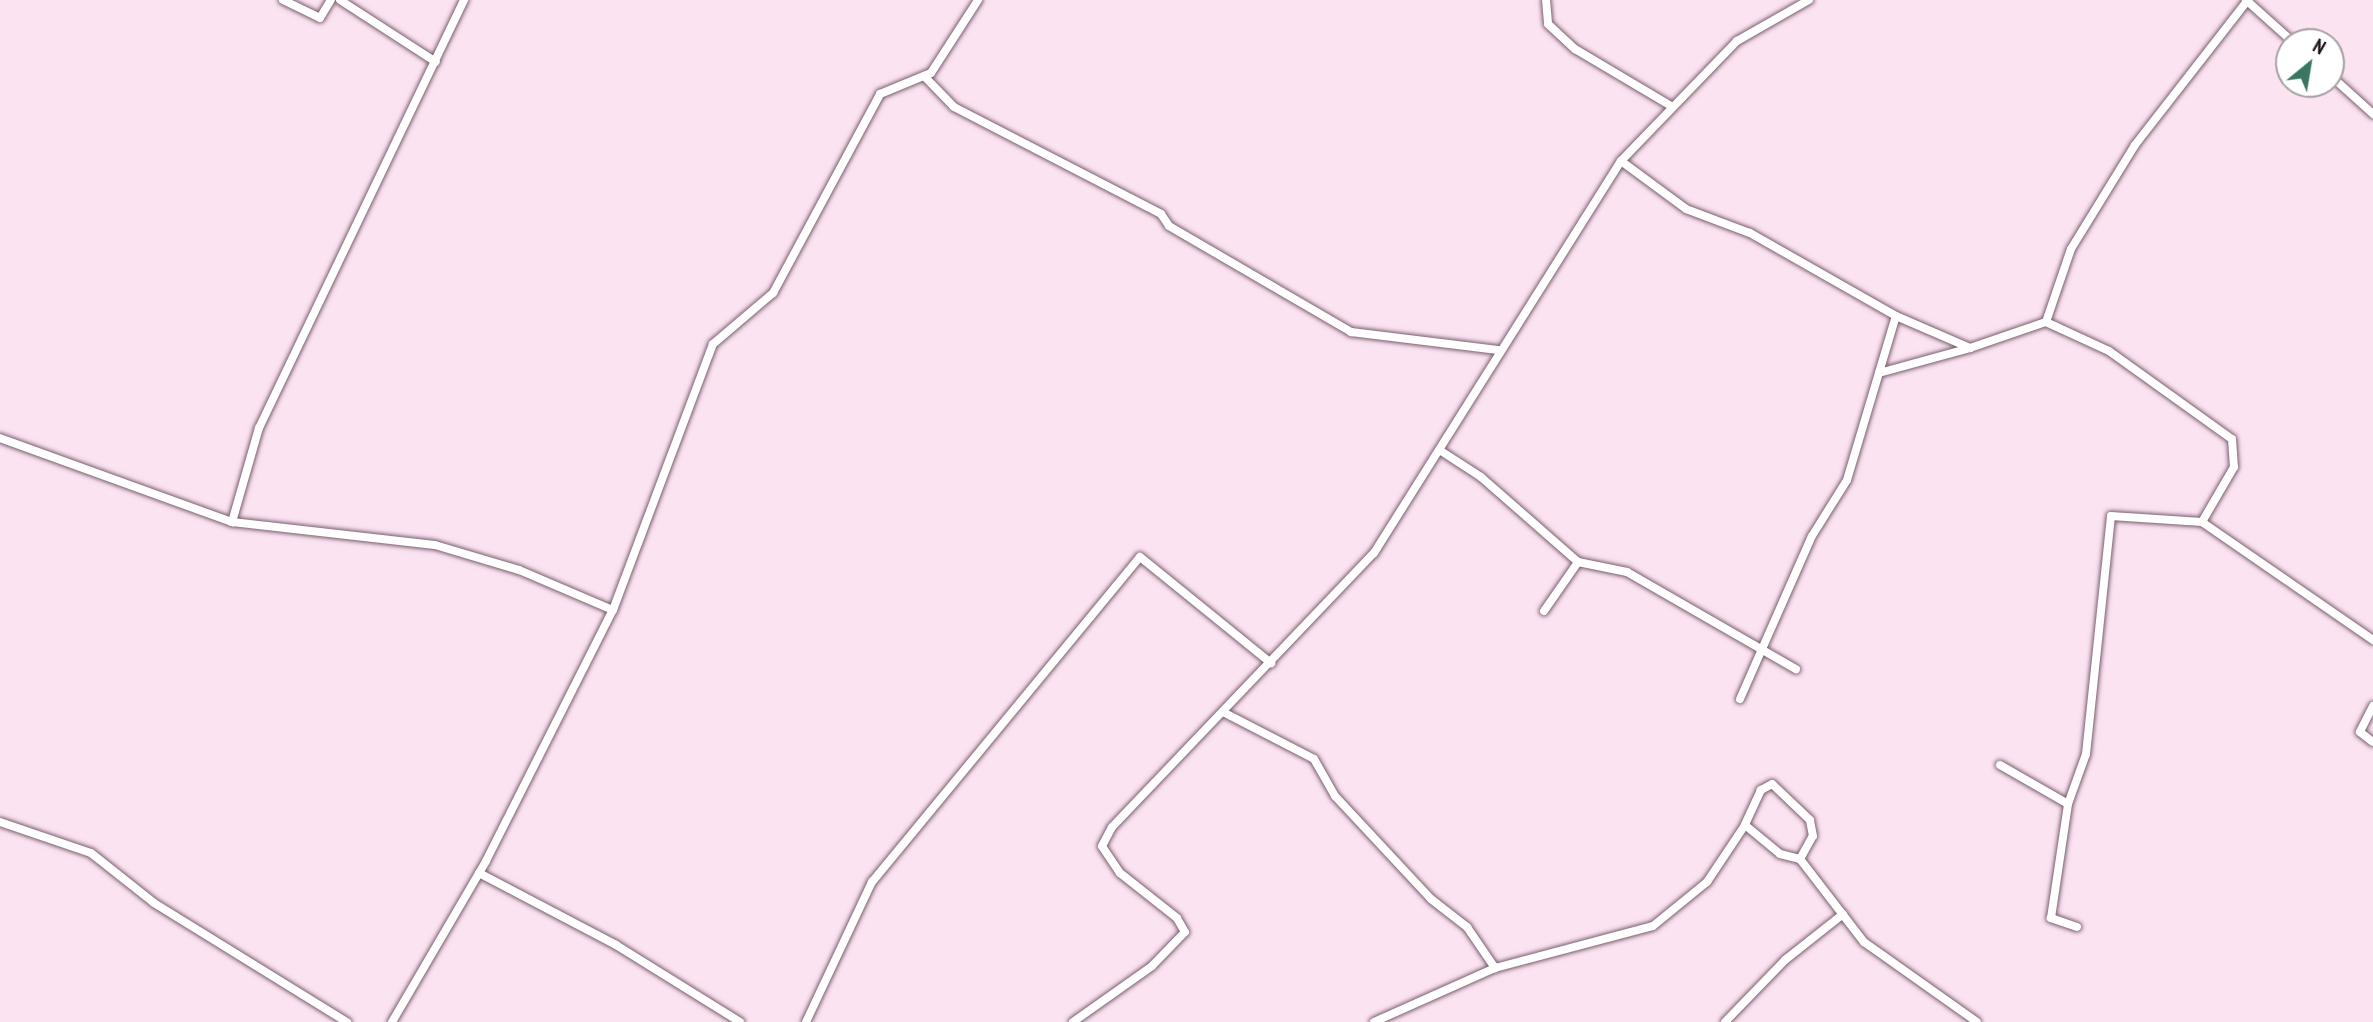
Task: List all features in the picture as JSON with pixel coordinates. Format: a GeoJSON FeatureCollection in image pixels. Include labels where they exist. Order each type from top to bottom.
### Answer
{"type":"FeatureCollection","features":[{"type":"Feature","properties":{"kind":"street"},"geometry":{"type":"LineString","coordinates":[[283,0],[320,18],[331,0]]}},
{"type":"Feature","properties":{"kind":"street"},"geometry":{"type":"LineString","coordinates":[[340,0],[436,62]]}},
{"type":"Feature","properties":{"kind":"street"},"geometry":{"type":"LineString","coordinates":[[232,522],[259,428],[464,0]]}},
{"type":"Feature","properties":{"kind":"street"},"geometry":{"type":"LineString","coordinates":[[392,1022],[479,873],[614,610],[713,344],[773,293],[880,94],[923,76],[978,0]]}},
{"type":"Feature","properties":{"kind":"street"},"geometry":{"type":"LineString","coordinates":[[1546,0],[1548,24],[1575,49],[1671,106]]}},
{"type":"Feature","properties":{"kind":"street"},"geometry":{"type":"LineString","coordinates":[[1073,1022],[1152,966],[1185,932],[1177,919],[1120,873],[1102,846],[1112,827],[1272,663],[1374,553],[1441,451],[1498,350],[1621,161],[1671,106],[1737,41],[1809,0]]}},
{"type":"Feature","properties":{"kind":"street"},"geometry":{"type":"LineString","coordinates":[[2046,322],[2071,249],[2134,145],[2247,0],[2278,28]]}},
{"type":"Feature","properties":{"kind":"street"},"geometry":{"type":"LineString","coordinates":[[923,76],[954,107],[1161,214],[1169,226],[1351,332],[1498,350]]}},
{"type":"Feature","properties":{"kind":"street"},"geometry":{"type":"LineString","coordinates":[[2345,89],[2373,114]]}},
{"type":"Feature","properties":{"kind":"street"},"geometry":{"type":"LineString","coordinates":[[1621,161],[1686,209],[1750,233],[1896,316],[1970,348]]}},
{"type":"Feature","properties":{"kind":"street"},"geometry":{"type":"LineString","coordinates":[[1740,699],[1812,536],[1847,480],[1896,316]]}},
{"type":"Feature","properties":{"kind":"street"},"geometry":{"type":"LineString","coordinates":[[1880,373],[1970,348],[2046,322],[2109,351],[2232,439],[2234,467],[2202,522]]}},
{"type":"Feature","properties":{"kind":"street"},"geometry":{"type":"LineString","coordinates":[[0,438],[232,522],[435,545],[519,570],[614,610]]}},
{"type":"Feature","properties":{"kind":"street"},"geometry":{"type":"LineString","coordinates":[[1441,451],[1481,477],[1578,562],[1627,572],[1760,652],[1796,669]]}},
{"type":"Feature","properties":{"kind":"street"},"geometry":{"type":"LineString","coordinates":[[2077,927],[2051,919],[2068,804],[2086,754],[2111,516],[2202,522],[2373,640]]}},
{"type":"Feature","properties":{"kind":"street"},"geometry":{"type":"LineString","coordinates":[[806,1022],[873,881],[1140,557],[1272,663]]}},
{"type":"Feature","properties":{"kind":"street"},"geometry":{"type":"LineString","coordinates":[[1544,611],[1578,562]]}},
{"type":"Feature","properties":{"kind":"street"},"geometry":{"type":"LineString","coordinates":[[2373,706],[2360,732],[2373,742]]}},
{"type":"Feature","properties":{"kind":"street"},"geometry":{"type":"LineString","coordinates":[[1223,712],[1314,759],[1335,796],[1431,899],[1467,926],[1495,968]]}},
{"type":"Feature","properties":{"kind":"street"},"geometry":{"type":"LineString","coordinates":[[2000,765],[2068,804]]}},
{"type":"Feature","properties":{"kind":"street"},"geometry":{"type":"LineString","coordinates":[[1374,1022],[1495,968],[1653,926],[1707,882],[1745,825],[1761,790],[1772,784],[1811,820],[1813,836],[1800,859]]}},
{"type":"Feature","properties":{"kind":"street"},"geometry":{"type":"LineString","coordinates":[[0,822],[91,853],[154,902],[347,1022]]}},
{"type":"Feature","properties":{"kind":"street"},"geometry":{"type":"LineString","coordinates":[[1745,825],[1780,854],[1800,859],[1864,942],[1977,1022]]}},
{"type":"Feature","properties":{"kind":"street"},"geometry":{"type":"LineString","coordinates":[[479,873],[616,945],[740,1022]]}},
{"type":"Feature","properties":{"kind":"street"},"geometry":{"type":"LineString","coordinates":[[1725,1022],[1785,960],[1843,914]]}}]}
